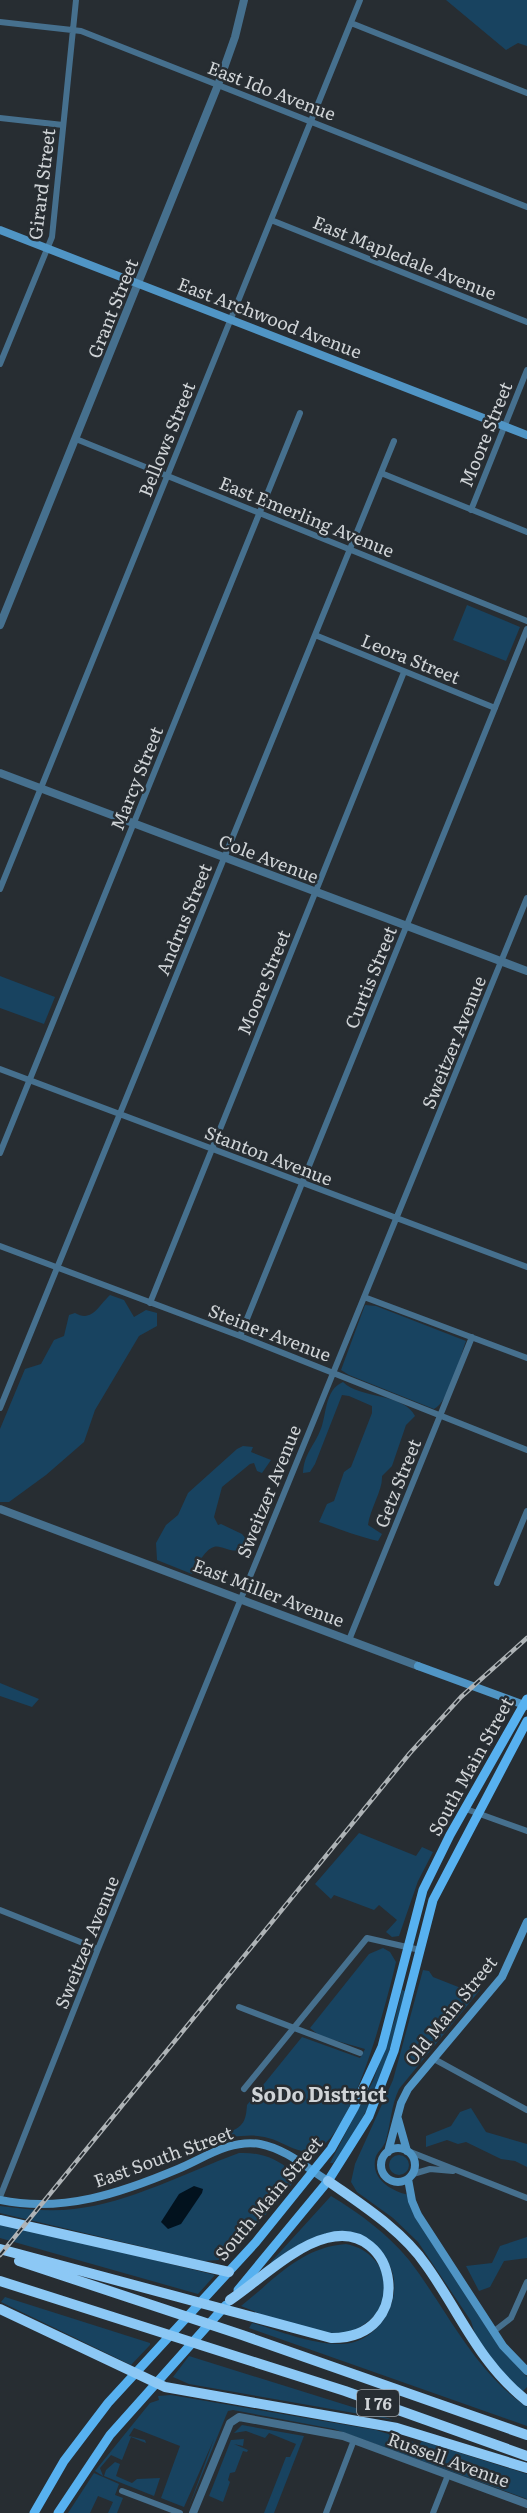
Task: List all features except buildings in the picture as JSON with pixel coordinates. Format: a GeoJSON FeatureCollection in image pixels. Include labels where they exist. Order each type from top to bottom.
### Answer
{"type":"FeatureCollection","features":[{"type":"Feature","properties":{"kind":"highway"},"geometry":{"type":"LineString","coordinates":[[328,2181],[388,2226],[416,2252],[489,2365],[527,2401]]}},
{"type":"Feature","properties":{"kind":"highway"},"geometry":{"type":"LineString","coordinates":[[0,2220],[229,2272]]}},
{"type":"Feature","properties":{"kind":"highway"},"geometry":{"type":"LineString","coordinates":[[0,2249],[48,2266],[164,2292],[322,2337],[356,2335],[372,2326],[383,2312],[390,2289],[387,2272],[379,2256],[366,2244],[347,2237],[333,2236],[301,2250],[230,2300]]}},
{"type":"Feature","properties":{"kind":"highway","name":"I 76"},"geometry":{"type":"LineString","coordinates":[[0,2255],[48,2266],[527,2435]]}},
{"type":"Feature","properties":{"kind":"highway","name":"I 76"},"geometry":{"type":"LineString","coordinates":[[0,2281],[345,2391],[527,2456]]}},
{"type":"Feature","properties":{"kind":"highway"},"geometry":{"type":"LineString","coordinates":[[0,2309],[156,2383],[192,2392],[397,2428],[527,2468]]}},
{"type":"Feature","properties":{"kind":"main road","name":"East Archwood Avenue"},"geometry":{"type":"LineString","coordinates":[[0,230],[527,435]]}},
{"type":"Feature","properties":{"kind":"main road","name":"East Miller Avenue"},"geometry":{"type":"LineString","coordinates":[[418,1666],[500,1697],[526,1704]]}},
{"type":"Feature","properties":{"kind":"main road","name":"South Main Street"},"geometry":{"type":"LineString","coordinates":[[34,2513],[76,2444],[134,2374],[229,2272],[314,2172],[342,2131],[379,2053],[423,1890],[526,1704]]}},
{"type":"Feature","properties":{"kind":"main road","name":"South Main Street"},"geometry":{"type":"LineString","coordinates":[[58,2513],[111,2435],[230,2300],[328,2181],[360,2131],[384,2081],[402,2025],[420,1950],[439,1887],[527,1721]]}},
{"type":"Feature","properties":{"kind":"main road","name":"Old Main Street"},"geometry":{"type":"LineString","coordinates":[[388,2152],[401,2103],[408,2089],[502,1977],[527,1922]]}},
{"type":"Feature","properties":{"kind":"main road"},"geometry":{"type":"LineString","coordinates":[[398,2118],[408,2151],[415,2162],[410,2177],[412,2201],[418,2215],[493,2332],[507,2352],[527,2371]]}},
{"type":"Feature","properties":{"kind":"main road","name":"East South Street"},"geometry":{"type":"LineString","coordinates":[[0,2198],[59,2204],[106,2196],[137,2187],[226,2147],[242,2143],[268,2146],[328,2181]]}},
{"type":"Feature","properties":{"kind":"main road"},"geometry":{"type":"LineString","coordinates":[[408,2151],[398,2148],[388,2152],[381,2163],[384,2174],[393,2181],[410,2177]]}},
{"type":"Feature","properties":{"kind":"street","name":"Girard Street"},"geometry":{"type":"LineString","coordinates":[[0,364],[52,237],[76,0]]}},
{"type":"Feature","properties":{"kind":"street","name":"Grant Street"},"geometry":{"type":"LineString","coordinates":[[0,625],[218,85],[235,37],[244,0]]}},
{"type":"Feature","properties":{"kind":"street","name":"Bellows Street"},"geometry":{"type":"LineString","coordinates":[[0,889],[360,0]]}},
{"type":"Feature","properties":{"kind":"street","name":"East Ido Avenue"},"geometry":{"type":"LineString","coordinates":[[0,22],[90,34],[527,207]]}},
{"type":"Feature","properties":{"kind":"street"},"geometry":{"type":"LineString","coordinates":[[351,23],[527,93]]}},
{"type":"Feature","properties":{"kind":"street"},"geometry":{"type":"LineString","coordinates":[[0,118],[63,125]]}},
{"type":"Feature","properties":{"kind":"street","name":"East Mapledale Avenue"},"geometry":{"type":"LineString","coordinates":[[271,220],[527,321]]}},
{"type":"Feature","properties":{"kind":"street","name":"Moore Street"},"geometry":{"type":"LineString","coordinates":[[471,510],[527,370]]}},
{"type":"Feature","properties":{"kind":"street","name":"Marcy Street"},"geometry":{"type":"LineString","coordinates":[[0,1153],[300,413]]}},
{"type":"Feature","properties":{"kind":"street","name":"East Emerling Avenue"},"geometry":{"type":"LineString","coordinates":[[76,439],[527,621]]}},
{"type":"Feature","properties":{"kind":"street","name":"Andrus Street"},"geometry":{"type":"LineString","coordinates":[[0,1408],[394,441]]}},
{"type":"Feature","properties":{"kind":"street"},"geometry":{"type":"LineString","coordinates":[[381,473],[527,532]]}},
{"type":"Feature","properties":{"kind":"street","name":"Curtis Street"},"geometry":{"type":"LineString","coordinates":[[240,1336],[527,629]]}},
{"type":"Feature","properties":{"kind":"street","name":"Leora Street"},"geometry":{"type":"LineString","coordinates":[[315,635],[495,708]]}},
{"type":"Feature","properties":{"kind":"street","name":"Moore Street"},"geometry":{"type":"LineString","coordinates":[[150,1303],[404,672]]}},
{"type":"Feature","properties":{"kind":"street","name":"Cole Avenue"},"geometry":{"type":"LineString","coordinates":[[0,773],[527,971]]}},
{"type":"Feature","properties":{"kind":"street","name":"Sweitzer Avenue"},"geometry":{"type":"LineString","coordinates":[[0,2198],[98,1949],[527,898]]}},
{"type":"Feature","properties":{"kind":"street","name":"Stanton Avenue"},"geometry":{"type":"LineString","coordinates":[[0,1069],[527,1267]]}},
{"type":"Feature","properties":{"kind":"street","name":"Steiner Avenue"},"geometry":{"type":"LineString","coordinates":[[0,1245],[333,1372],[527,1450]]}},
{"type":"Feature","properties":{"kind":"street"},"geometry":{"type":"LineString","coordinates":[[364,1297],[527,1358]]}},
{"type":"Feature","properties":{"kind":"street","name":"Getz Street"},"geometry":{"type":"LineString","coordinates":[[349,1640],[472,1337]]}},
{"type":"Feature","properties":{"kind":"street","name":"East Miller Avenue"},"geometry":{"type":"LineString","coordinates":[[0,1509],[418,1666]]}},
{"type":"Feature","properties":{"kind":"street"},"geometry":{"type":"LineString","coordinates":[[497,1583],[527,1511]]}},
{"type":"Feature","properties":{"kind":"street"},"geometry":{"type":"LineString","coordinates":[[466,1809],[527,1831]]}},
{"type":"Feature","properties":{"kind":"street"},"geometry":{"type":"LineString","coordinates":[[0,1910],[98,1949]]}},
{"type":"Feature","properties":{"kind":"street"},"geometry":{"type":"LineString","coordinates":[[244,2089],[366,1938],[420,1950]]}},
{"type":"Feature","properties":{"kind":"street"},"geometry":{"type":"LineString","coordinates":[[239,2007],[360,2053]]}},
{"type":"Feature","properties":{"kind":"street"},"geometry":{"type":"LineString","coordinates":[[434,2059],[527,2110]]}},
{"type":"Feature","properties":{"kind":"street"},"geometry":{"type":"LineString","coordinates":[[408,2151],[527,2198]]}},
{"type":"Feature","properties":{"kind":"street"},"geometry":{"type":"LineString","coordinates":[[410,2177],[430,2169],[456,2171]]}},
{"type":"Feature","properties":{"kind":"street"},"geometry":{"type":"LineString","coordinates":[[493,2332],[511,2318],[527,2282]]}},
{"type":"Feature","properties":{"kind":"street","name":"Russell Avenue"},"geometry":{"type":"LineString","coordinates":[[193,2513],[227,2430],[234,2419],[243,2417],[336,2434],[527,2504]]}},
{"type":"Feature","properties":{"kind":"street"},"geometry":{"type":"LineString","coordinates":[[326,2513],[354,2440]]}},
{"type":"Feature","properties":{"kind":"street"},"geometry":{"type":"LineString","coordinates":[[433,2513],[448,2475]]}},
{"type":"Feature","properties":{"kind":"street"},"geometry":{"type":"LineString","coordinates":[[122,2491],[180,2513]]}},
{"type":"Feature","properties":{"kind":"shaded area"},"geometry":{"type":"Polygon","coordinates":[[[446,0],[527,0],[527,46],[518,43],[506,50],[446,0]]]}},
{"type":"Feature","properties":{"kind":"shaded area"},"geometry":{"type":"Polygon","coordinates":[[[467,605],[520,627],[506,661],[453,640],[467,605]]]}},
{"type":"Feature","properties":{"kind":"shaded area"},"geometry":{"type":"Polygon","coordinates":[[[0,976],[55,997],[44,1024],[0,1008],[0,976]]]}},
{"type":"Feature","properties":{"kind":"shaded area"},"geometry":{"type":"Polygon","coordinates":[[[110,1295],[124,1300],[134,1317],[146,1310],[157,1313],[157,1326],[139,1336],[95,1410],[84,1442],[46,1475],[9,1502],[0,1502],[0,1429],[25,1369],[41,1364],[54,1340],[64,1336],[69,1315],[91,1314],[110,1295]]]}},
{"type":"Feature","properties":{"kind":"shaded area"},"geometry":{"type":"Polygon","coordinates":[[[365,1305],[376,1306],[466,1341],[449,1389],[434,1409],[341,1370],[365,1305]]]}},
{"type":"Feature","properties":{"kind":"shaded area"},"geometry":{"type":"Polygon","coordinates":[[[343,1382],[360,1391],[402,1403],[415,1416],[406,1425],[392,1466],[382,1476],[381,1487],[369,1519],[368,1525],[382,1534],[378,1541],[319,1522],[327,1504],[334,1501],[344,1472],[351,1467],[372,1413],[372,1406],[342,1395],[315,1464],[310,1472],[303,1473],[307,1455],[322,1425],[329,1397],[332,1391],[343,1382]]]}},
{"type":"Feature","properties":{"kind":"shaded area"},"geometry":{"type":"Polygon","coordinates":[[[243,1446],[253,1447],[251,1452],[271,1460],[262,1473],[257,1471],[254,1463],[250,1464],[222,1487],[214,1517],[218,1525],[221,1524],[242,1534],[250,1544],[249,1548],[239,1551],[214,1547],[201,1559],[192,1574],[157,1560],[156,1543],[166,1525],[178,1515],[188,1493],[243,1446]]]}},
{"type":"Feature","properties":{"kind":"shaded area"},"geometry":{"type":"Polygon","coordinates":[[[0,1683],[39,1699],[32,1707],[0,1696],[0,1683]]]}},
{"type":"Feature","properties":{"kind":"shaded area"},"geometry":{"type":"Polygon","coordinates":[[[359,1833],[416,1856],[422,1847],[433,1852],[418,1881],[399,1936],[392,1937],[386,1932],[397,1920],[379,1905],[374,1910],[334,1895],[331,1899],[315,1884],[359,1833]]]}},
{"type":"Feature","properties":{"kind":"shaded area"},"geometry":{"type":"Polygon","coordinates":[[[383,1948],[390,1952],[396,1962],[385,2005],[354,2097],[340,2123],[326,2142],[312,2151],[306,2151],[263,2137],[231,2137],[232,2131],[244,2121],[247,2105],[302,2037],[360,2058],[365,2049],[320,2036],[310,2028],[369,1954],[383,1948]]]}},
{"type":"Feature","properties":{"kind":"shaded area"},"geometry":{"type":"Polygon","coordinates":[[[423,1970],[429,1971],[433,1977],[471,1992],[480,1988],[480,1990],[399,2089],[386,2140],[376,2156],[376,2171],[389,2187],[409,2195],[477,2313],[509,2357],[527,2377],[527,2387],[522,2392],[496,2365],[476,2337],[471,2321],[418,2242],[393,2218],[357,2192],[351,2182],[355,2164],[393,2080],[423,1970]]]}},
{"type":"Feature","properties":{"kind":"shaded area"},"geometry":{"type":"Polygon","coordinates":[[[402,1990],[405,1991],[387,2059],[370,2103],[347,2144],[333,2163],[330,2163],[373,2081],[395,2019],[402,1990]]]}},
{"type":"Feature","properties":{"kind":"shaded area"},"geometry":{"type":"Polygon","coordinates":[[[471,2108],[486,2132],[527,2144],[527,2167],[515,2161],[501,2159],[466,2142],[458,2144],[447,2140],[426,2147],[426,2136],[451,2126],[460,2112],[471,2108]]]}},
{"type":"Feature","properties":{"kind":"shaded area"},"geometry":{"type":"Polygon","coordinates":[[[239,2153],[261,2155],[280,2163],[291,2171],[292,2184],[256,2226],[219,2260],[204,2261],[0,2213],[0,2206],[55,2210],[95,2206],[137,2194],[239,2153]]]}},
{"type":"Feature","properties":{"kind":"shaded area"},"geometry":{"type":"Polygon","coordinates":[[[395,2155],[403,2155],[409,2161],[409,2169],[403,2175],[395,2175],[389,2169],[389,2161],[395,2155]]]}},
{"type":"Feature","properties":{"kind":"shaded area"},"geometry":{"type":"Polygon","coordinates":[[[194,2186],[203,2189],[202,2193],[181,2224],[168,2229],[161,2222],[179,2194],[194,2186]]]}},
{"type":"Feature","properties":{"kind":"shaded area"},"geometry":{"type":"Polygon","coordinates":[[[331,2196],[373,2225],[409,2260],[476,2358],[491,2376],[527,2407],[527,2426],[249,2328],[252,2323],[308,2340],[342,2344],[358,2341],[382,2322],[390,2308],[394,2294],[394,2278],[389,2264],[379,2251],[368,2243],[347,2233],[274,2265],[271,2262],[331,2196]]]}},
{"type":"Feature","properties":{"kind":"shaded area"},"geometry":{"type":"Polygon","coordinates":[[[0,2222],[215,2275],[198,2294],[0,2238],[0,2222]]]}},
{"type":"Feature","properties":{"kind":"shaded area"},"geometry":{"type":"Polygon","coordinates":[[[527,2237],[527,2258],[504,2261],[490,2287],[479,2291],[466,2266],[492,2263],[500,2246],[527,2237]]]}},
{"type":"Feature","properties":{"kind":"shaded area"},"geometry":{"type":"Polygon","coordinates":[[[346,2244],[372,2257],[380,2267],[384,2279],[385,2291],[382,2304],[375,2315],[355,2330],[349,2333],[320,2333],[279,2321],[241,2306],[302,2258],[330,2246],[346,2244]]]}},
{"type":"Feature","properties":{"kind":"shaded area"},"geometry":{"type":"Polygon","coordinates":[[[5,2297],[150,2343],[150,2345],[131,2365],[1,2302],[5,2297]]]}},
{"type":"Feature","properties":{"kind":"shaded area"},"geometry":{"type":"Polygon","coordinates":[[[189,2356],[394,2420],[189,2384],[173,2377],[189,2356]]]}},
{"type":"Feature","properties":{"kind":"shaded area"},"geometry":{"type":"Polygon","coordinates":[[[171,2395],[376,2430],[420,2444],[422,2441],[527,2474],[527,2499],[334,2429],[233,2410],[228,2411],[188,2509],[214,2439],[184,2507],[161,2498],[180,2446],[134,2428],[129,2436],[145,2440],[146,2443],[131,2437],[122,2460],[111,2455],[100,2468],[103,2476],[95,2471],[150,2403],[159,2400],[158,2396],[171,2395]]]}},
{"type":"Feature","properties":{"kind":"shaded area"},"geometry":{"type":"Polygon","coordinates":[[[242,2425],[304,2436],[274,2513],[264,2513],[286,2457],[290,2457],[296,2444],[269,2433],[265,2438],[246,2431],[234,2433],[242,2425]]]}},
{"type":"Feature","properties":{"kind":"shaded area"},"geometry":{"type":"Polygon","coordinates":[[[244,2439],[243,2446],[234,2444],[248,2450],[243,2451],[235,2472],[230,2473],[228,2480],[230,2482],[223,2502],[209,2496],[231,2440],[244,2439]]]}},
{"type":"Feature","properties":{"kind":"shaded area"},"geometry":{"type":"Polygon","coordinates":[[[115,2462],[120,2464],[116,2476],[132,2483],[137,2479],[160,2478],[154,2496],[104,2476],[106,2470],[115,2462]]]}},
{"type":"Feature","properties":{"kind":"shaded area"},"geometry":{"type":"Polygon","coordinates":[[[94,2473],[119,2484],[115,2495],[123,2498],[117,2513],[108,2513],[113,2502],[98,2496],[90,2513],[68,2513],[94,2473]]]}},
{"type":"Feature","properties":{"kind":"railway"},"geometry":{"type":"LineString","coordinates":[[0,2255],[410,1753],[461,1697],[527,1638]]}},
{"type":"Feature","properties":{"kind":"district","name":"SoDo District"},"geometry":{"type":"Point","coordinates":[319,2093]}}]}
